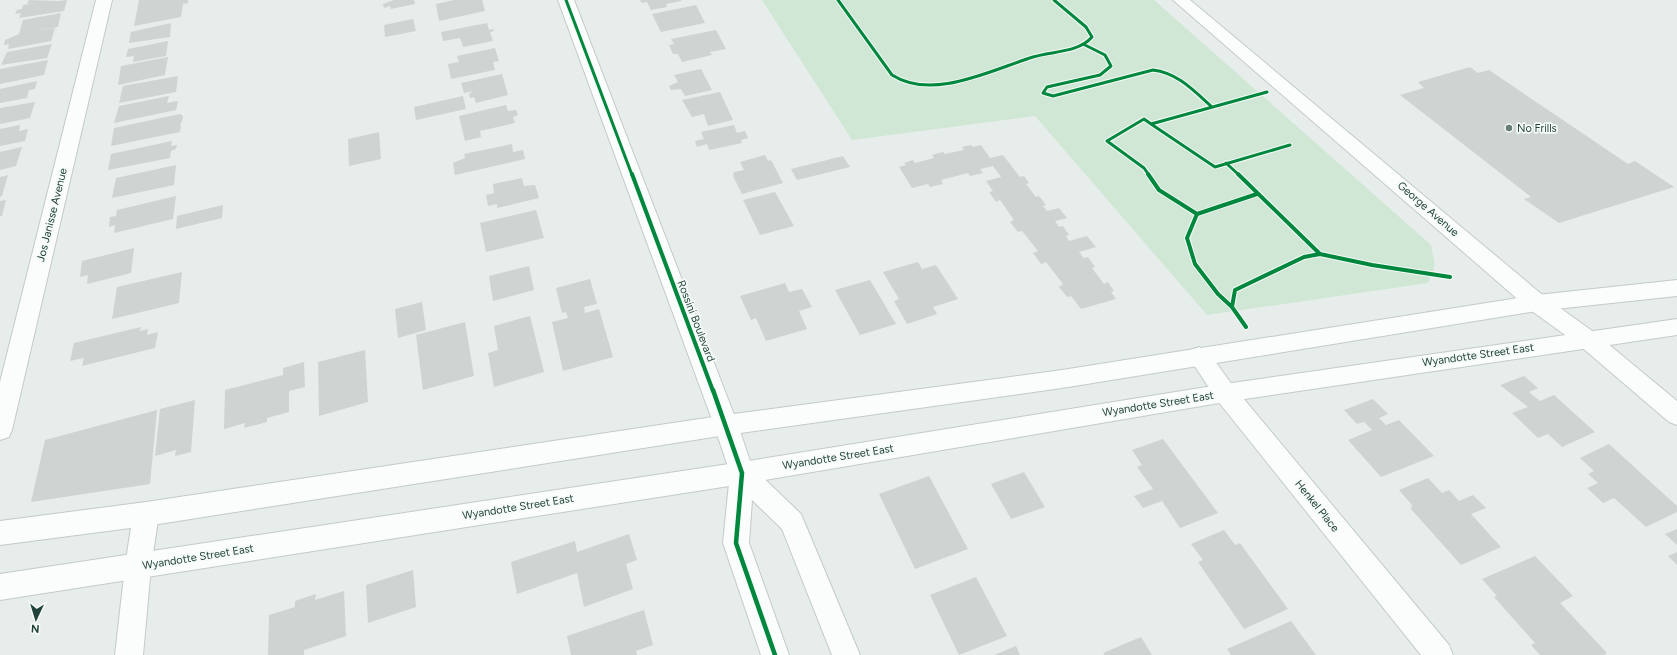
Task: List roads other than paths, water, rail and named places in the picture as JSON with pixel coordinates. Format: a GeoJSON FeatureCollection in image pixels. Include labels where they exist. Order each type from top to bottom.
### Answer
{"type":"FeatureCollection","features":[{"type":"Feature","properties":{"kind":"street","name":"Jos Janisse Avenue"},"geometry":{"type":"LineString","coordinates":[[0,430],[104,0]]}},
{"type":"Feature","properties":{"kind":"street","name":"Rossini Boulevard"},"geometry":{"type":"LineString","coordinates":[[566,0],[726,425],[742,473],[736,543],[775,655]]}},
{"type":"Feature","properties":{"kind":"street","name":"George Avenue"},"geometry":{"type":"LineString","coordinates":[[1181,0],[1538,303],[1587,339],[1677,415]]}},
{"type":"Feature","properties":{"kind":"street"},"geometry":{"type":"LineString","coordinates":[[0,533],[146,514],[726,425],[1062,379],[1538,303],[1677,288]]}},
{"type":"Feature","properties":{"kind":"street","name":"Wyandotte Street East"},"geometry":{"type":"LineString","coordinates":[[0,586],[138,567],[742,473],[1225,392],[1677,327]]}},
{"type":"Feature","properties":{"kind":"street","name":"Henkel Place"},"geometry":{"type":"LineString","coordinates":[[1199,356],[1225,392],[1438,655]]}},
{"type":"Feature","properties":{"kind":"street","name":"Rossini Boulevard"},"geometry":{"type":"LineString","coordinates":[[742,473],[792,522],[846,655]]}},
{"type":"Feature","properties":{"kind":"street"},"geometry":{"type":"LineString","coordinates":[[129,655],[138,567],[146,514]]}},
{"type":"Feature","properties":{"kind":"place","name":"No Frills"},"geometry":{"type":"Point","coordinates":[1509,128]}}]}
